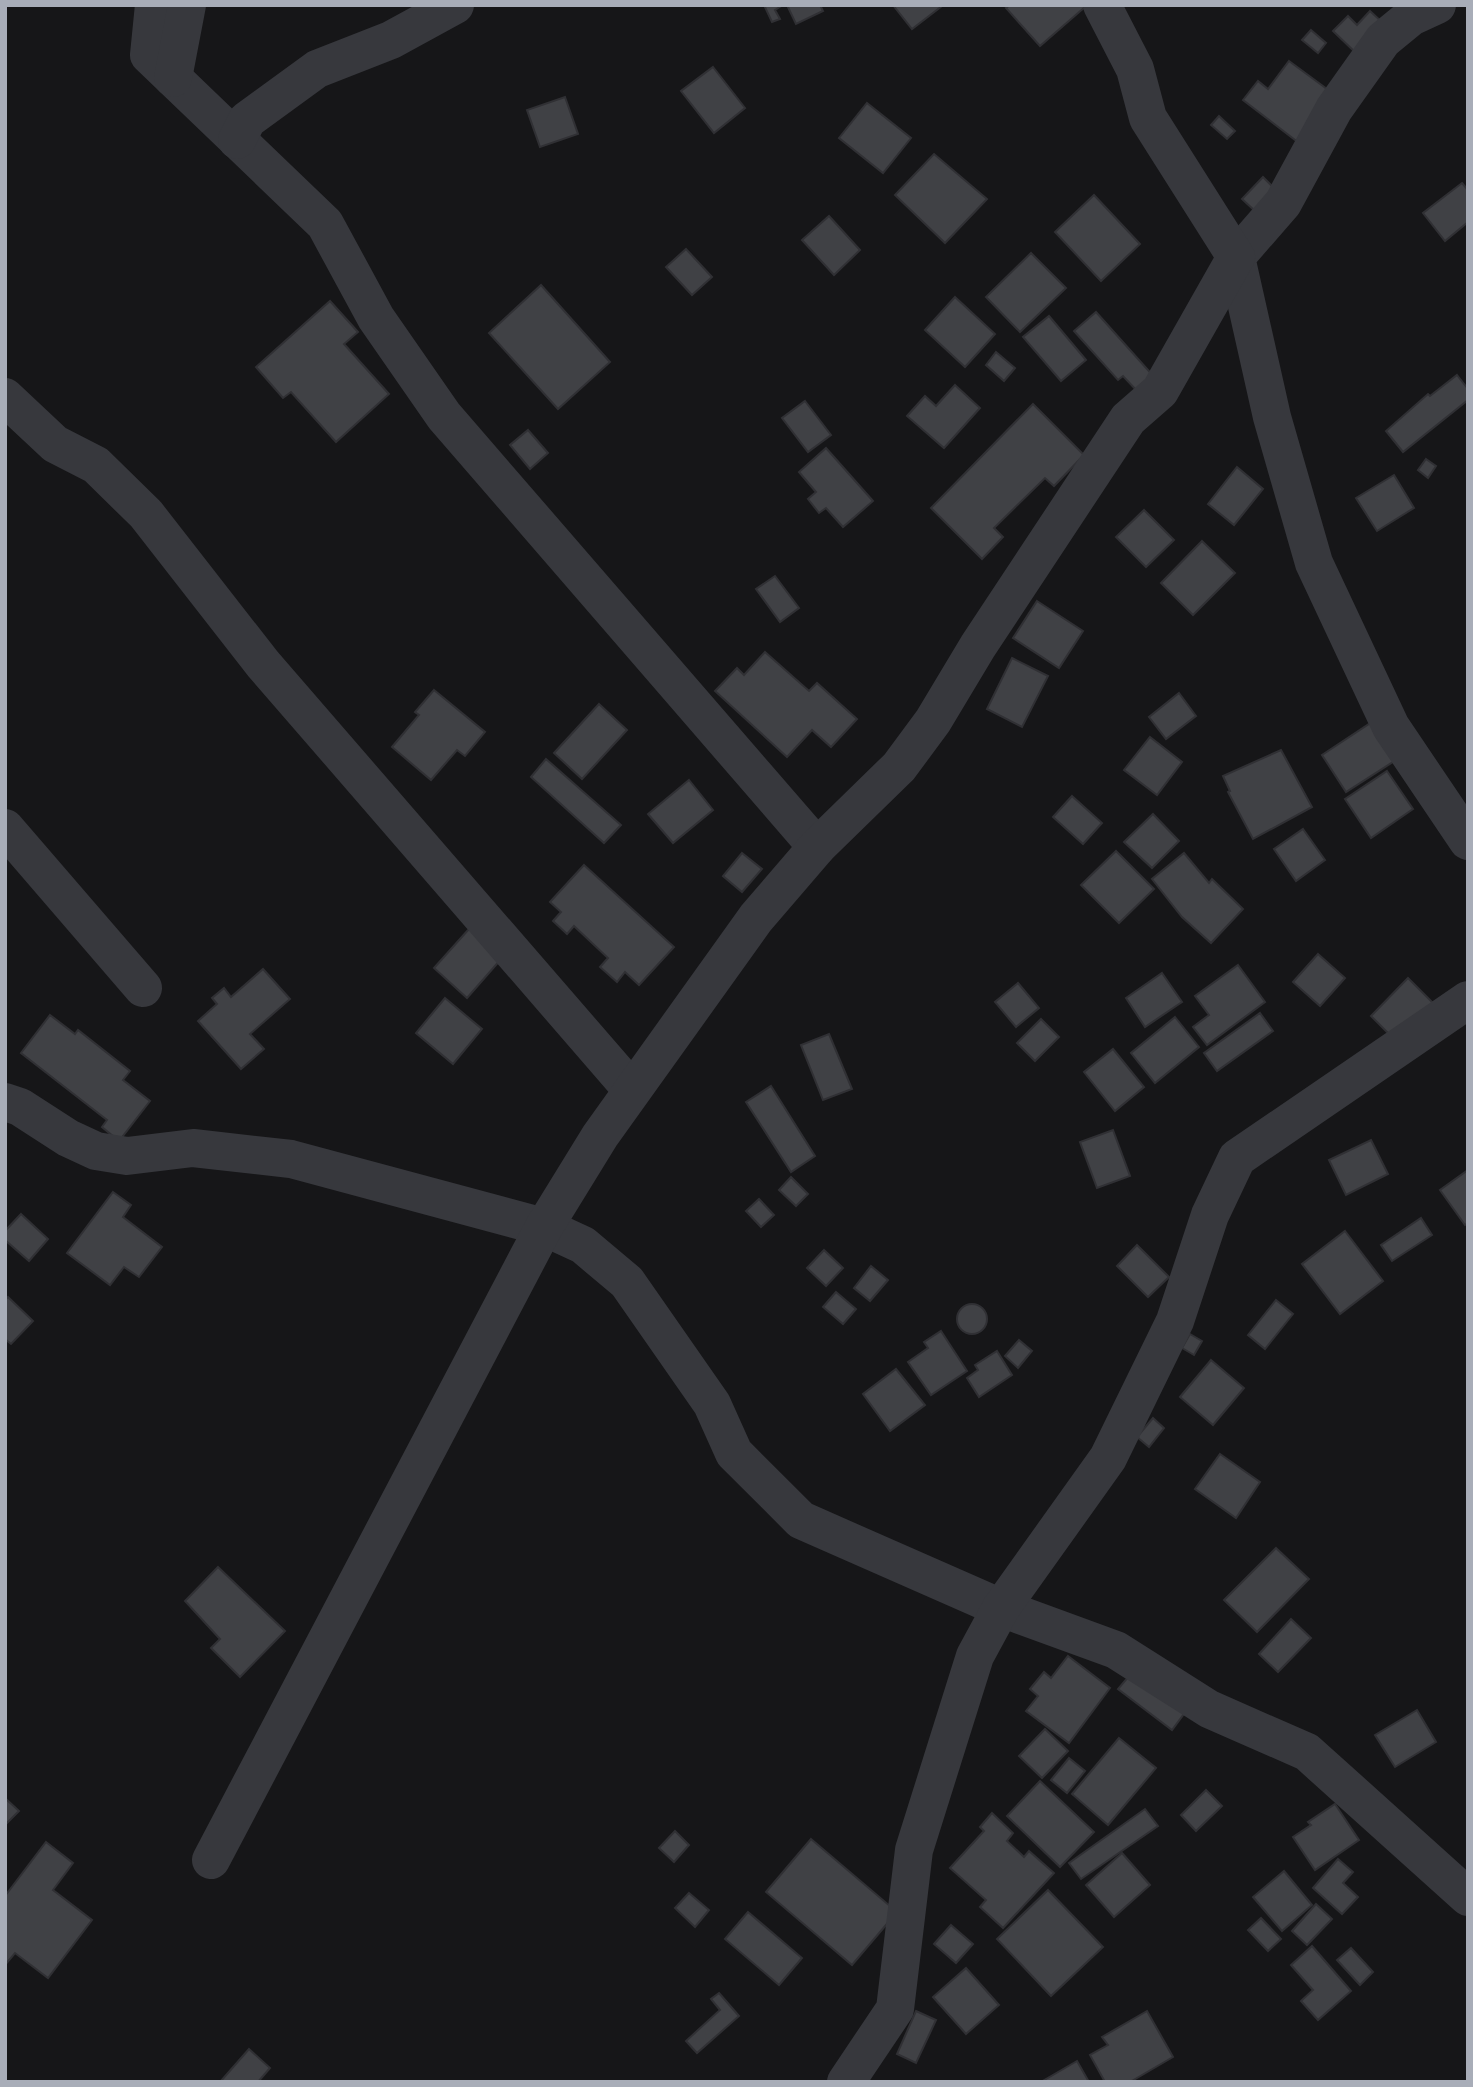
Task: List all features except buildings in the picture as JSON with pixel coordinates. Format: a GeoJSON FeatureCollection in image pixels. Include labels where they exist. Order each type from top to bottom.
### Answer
{"type":"FeatureCollection","features":[{"type":"Feature","properties":{"kind":"street"},"geometry":{"type":"LineString","coordinates":[[153,5],[149,55],[325,224],[376,318],[444,416],[817,847]]}},
{"type":"Feature","properties":{"kind":"street"},"geometry":{"type":"LineString","coordinates":[[173,78],[187,5]]}},
{"type":"Feature","properties":{"kind":"street"},"geometry":{"type":"LineString","coordinates":[[237,139],[247,120],[317,69],[391,40],[455,5]]}},
{"type":"Feature","properties":{"kind":"street"},"geometry":{"type":"LineString","coordinates":[[1102,5],[1135,69],[1148,118],[1236,257],[1272,417],[1314,563],[1391,727],[1468,841]]}},
{"type":"Feature","properties":{"kind":"street"},"geometry":{"type":"LineString","coordinates":[[211,1860],[544,1227],[632,1090],[756,918],[817,847],[899,767],[933,720],[978,646],[1128,419],[1160,391],[1236,257],[1283,203],[1334,109],[1383,40],[1411,17],[1437,5]]}},
{"type":"Feature","properties":{"kind":"street"},"geometry":{"type":"LineString","coordinates":[[5,397],[55,444],[96,465],[146,514],[263,664],[632,1090]]}},
{"type":"Feature","properties":{"kind":"street"},"geometry":{"type":"LineString","coordinates":[[5,828],[143,988]]}},
{"type":"Feature","properties":{"kind":"street"},"geometry":{"type":"LineString","coordinates":[[846,2082],[895,2009],[914,1850],[975,1656],[1001,1608],[1108,1458],[1175,1321],[1210,1215],[1237,1158],[1468,1000]]}},
{"type":"Feature","properties":{"kind":"street"},"geometry":{"type":"LineString","coordinates":[[5,1102],[20,1107],[68,1138],[96,1151],[127,1156],[193,1148],[291,1160],[544,1227],[583,1245],[627,1282],[712,1405],[734,1453],[801,1520],[1001,1608],[1116,1650],[1209,1709],[1307,1752],[1468,1898]]}}]}
